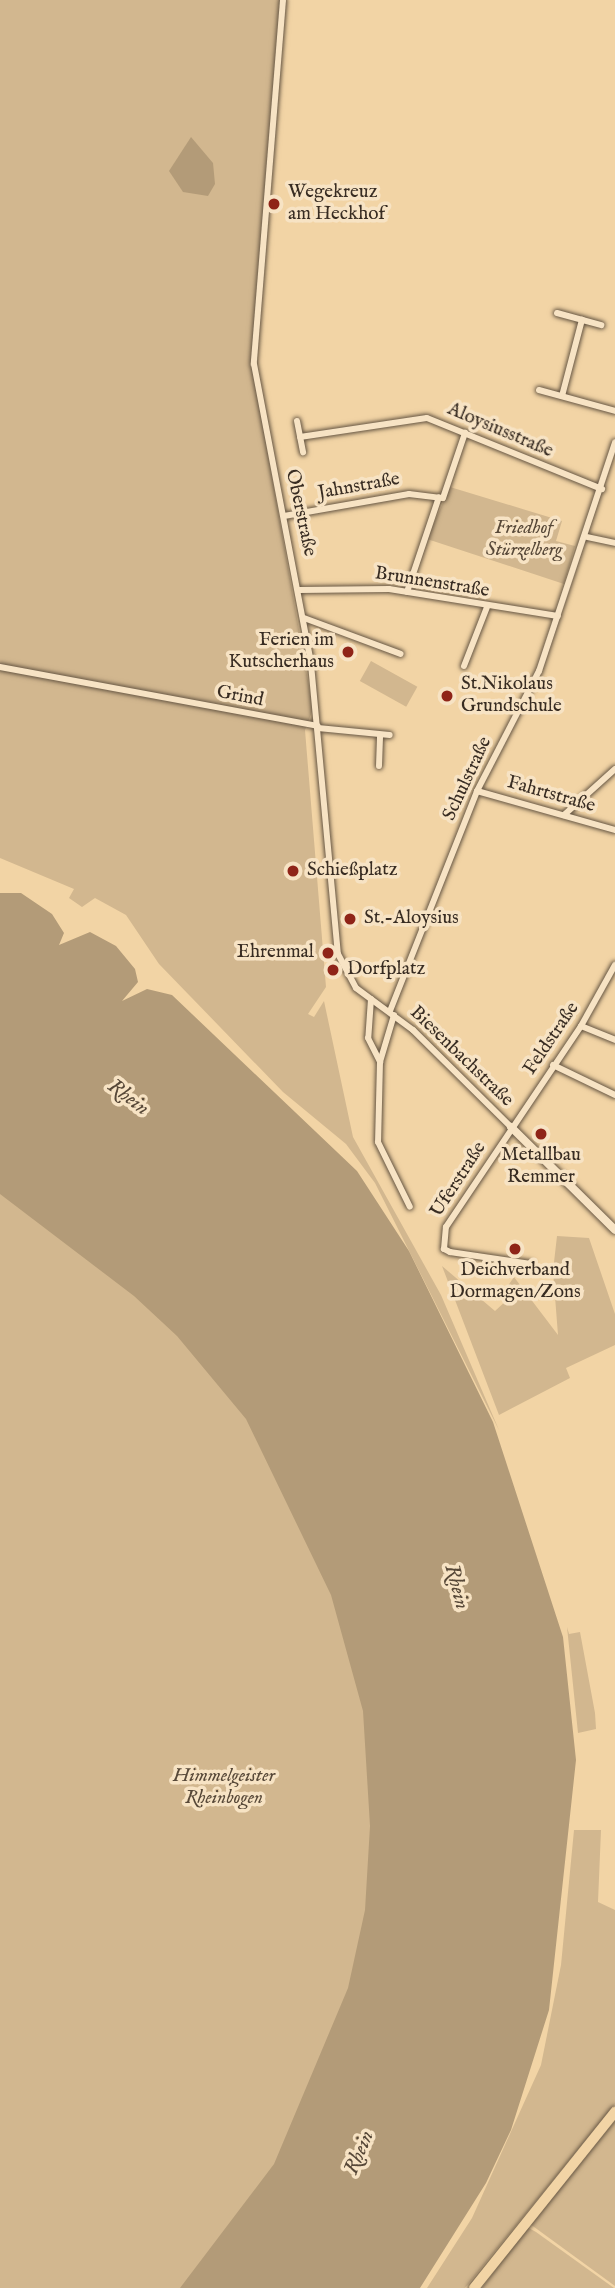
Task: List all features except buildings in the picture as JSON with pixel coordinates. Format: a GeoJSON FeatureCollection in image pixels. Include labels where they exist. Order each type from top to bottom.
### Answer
{"type":"FeatureCollection","features":[{"type":"Feature","properties":{"kind":"main road"},"geometry":{"type":"LineString","coordinates":[[474,2288],[615,2112]]}},
{"type":"Feature","properties":{"kind":"street","name":"Oberstraße"},"geometry":{"type":"LineString","coordinates":[[283,0],[253,352],[304,618],[318,727],[338,954],[349,979],[392,1013]]}},
{"type":"Feature","properties":{"kind":"street"},"geometry":{"type":"LineString","coordinates":[[557,313],[601,325]]}},
{"type":"Feature","properties":{"kind":"street"},"geometry":{"type":"LineString","coordinates":[[562,396],[582,320]]}},
{"type":"Feature","properties":{"kind":"street"},"geometry":{"type":"LineString","coordinates":[[539,390],[615,411]]}},
{"type":"Feature","properties":{"kind":"street","name":"Aloysiusstraße"},"geometry":{"type":"LineString","coordinates":[[300,437],[409,417],[465,433],[602,489]]}},
{"type":"Feature","properties":{"kind":"street"},"geometry":{"type":"LineString","coordinates":[[297,421],[303,452]]}},
{"type":"Feature","properties":{"kind":"street"},"geometry":{"type":"LineString","coordinates":[[407,592],[439,497],[465,433]]}},
{"type":"Feature","properties":{"kind":"street","name":"Schulstraße"},"geometry":{"type":"LineString","coordinates":[[380,1062],[392,1013],[477,791],[513,723],[558,616],[587,537],[615,442]]}},
{"type":"Feature","properties":{"kind":"street","name":"Jahnstraße"},"geometry":{"type":"LineString","coordinates":[[284,516],[409,494],[439,497]]}},
{"type":"Feature","properties":{"kind":"street"},"geometry":{"type":"LineString","coordinates":[[587,537],[615,543]]}},
{"type":"Feature","properties":{"kind":"street","name":"Brunnenstraße"},"geometry":{"type":"LineString","coordinates":[[299,590],[407,592],[487,607],[558,616]]}},
{"type":"Feature","properties":{"kind":"street"},"geometry":{"type":"LineString","coordinates":[[464,666],[487,607]]}},
{"type":"Feature","properties":{"kind":"street"},"geometry":{"type":"LineString","coordinates":[[304,618],[401,654]]}},
{"type":"Feature","properties":{"kind":"street","name":"Grind"},"geometry":{"type":"LineString","coordinates":[[0,667],[318,727],[390,735]]}},
{"type":"Feature","properties":{"kind":"street"},"geometry":{"type":"LineString","coordinates":[[379,766],[380,736]]}},
{"type":"Feature","properties":{"kind":"street"},"geometry":{"type":"LineString","coordinates":[[564,815],[615,769]]}},
{"type":"Feature","properties":{"kind":"street","name":"Fahrtstraße"},"geometry":{"type":"LineString","coordinates":[[477,791],[615,830]]}},
{"type":"Feature","properties":{"kind":"street","name":"Feldstraße"},"geometry":{"type":"LineString","coordinates":[[511,1127],[582,1026],[615,965]]}},
{"type":"Feature","properties":{"kind":"street"},"geometry":{"type":"LineString","coordinates":[[371,999],[368,1038],[380,1062],[379,1149],[410,1207]]}},
{"type":"Feature","properties":{"kind":"street","name":"Biesenbachstraße"},"geometry":{"type":"LineString","coordinates":[[392,1013],[511,1127]]}},
{"type":"Feature","properties":{"kind":"street"},"geometry":{"type":"LineString","coordinates":[[582,1026],[615,1040]]}},
{"type":"Feature","properties":{"kind":"street"},"geometry":{"type":"LineString","coordinates":[[553,1065],[615,1095]]}},
{"type":"Feature","properties":{"kind":"street"},"geometry":{"type":"LineString","coordinates":[[511,1127],[615,1230]]}},
{"type":"Feature","properties":{"kind":"street","name":"Uferstraße"},"geometry":{"type":"LineString","coordinates":[[511,1127],[451,1216],[444,1249],[531,1264]]}},
{"type":"Feature","properties":{"kind":"green space"},"geometry":{"type":"Polygon","coordinates":[[[0,0],[281,0],[252,364],[313,709],[305,730],[326,987],[308,1014],[314,1017],[324,1001],[353,1137],[441,1295],[499,1430],[375,1183],[346,1144],[283,1092],[159,964],[126,915],[95,898],[82,907],[69,898],[74,889],[0,858],[0,0]]]}},
{"type":"Feature","properties":{"kind":"green space","name":"Friedhof Stürzelberg"},"geometry":{"type":"Polygon","coordinates":[[[450,487],[562,521],[556,541],[575,546],[564,584],[427,539],[450,487]]]}},
{"type":"Feature","properties":{"kind":"green space"},"geometry":{"type":"Polygon","coordinates":[[[371,661],[417,687],[406,707],[360,681],[371,661]]]}},
{"type":"Feature","properties":{"kind":"green space","name":"Himmelgeister Rheinbogen"},"geometry":{"type":"Polygon","coordinates":[[[0,1060],[445,1680],[277,2288],[0,2288],[0,1060]]]}},
{"type":"Feature","properties":{"kind":"green space"},"geometry":{"type":"Polygon","coordinates":[[[557,1236],[589,1238],[615,1314],[615,1345],[566,1368],[570,1378],[499,1415],[442,1266],[495,1311],[508,1299],[503,1293],[514,1277],[558,1335],[553,1271],[557,1236]]]}},
{"type":"Feature","properties":{"kind":"green space"},"geometry":{"type":"Polygon","coordinates":[[[567,1627],[569,1634],[580,1632],[595,1713],[596,1729],[578,1733],[567,1627]]]}},
{"type":"Feature","properties":{"kind":"green space"},"geometry":{"type":"Polygon","coordinates":[[[574,1830],[601,1830],[598,1902],[615,1910],[615,2104],[465,2288],[427,2288],[472,2218],[541,2065],[561,1965],[574,1830]]]}},
{"type":"Feature","properties":{"kind":"green space"},"geometry":{"type":"Polygon","coordinates":[[[615,2121],[615,2286],[530,2224],[615,2121]]]}},
{"type":"Feature","properties":{"kind":"green space"},"geometry":{"type":"Polygon","coordinates":[[[527,2227],[536,2232],[614,2288],[482,2288],[527,2227]]]}},
{"type":"Feature","properties":{"kind":"water"},"geometry":{"type":"Polygon","coordinates":[[[191,137],[213,163],[215,184],[208,196],[183,192],[169,171],[191,137]]]}},
{"type":"Feature","properties":{"kind":"water","name":"Rhein"},"geometry":{"type":"Polygon","coordinates":[[[0,893],[21,893],[52,914],[64,933],[59,945],[90,932],[116,946],[135,969],[138,982],[122,1001],[147,989],[172,995],[357,1171],[409,1251],[493,1422],[563,1637],[576,1760],[549,2010],[511,2130],[486,2183],[420,2288],[180,2288],[274,2164],[348,1988],[365,1910],[370,1826],[363,1711],[331,1595],[246,1419],[177,1336],[134,1296],[0,1194],[0,893]]]}},
{"type":"Feature","properties":{"kind":"place","name":"Wegekreuz am Heckhof"},"geometry":{"type":"Point","coordinates":[274,204]}},
{"type":"Feature","properties":{"kind":"place","name":"Ferien im Kutscherhaus"},"geometry":{"type":"Point","coordinates":[348,652]}},
{"type":"Feature","properties":{"kind":"place","name":"St.Nikolaus Grundschule"},"geometry":{"type":"Point","coordinates":[447,696]}},
{"type":"Feature","properties":{"kind":"place","name":"Schießplatz"},"geometry":{"type":"Point","coordinates":[293,871]}},
{"type":"Feature","properties":{"kind":"place","name":"St.-Aloysius"},"geometry":{"type":"Point","coordinates":[350,919]}},
{"type":"Feature","properties":{"kind":"place","name":"Ehrenmal"},"geometry":{"type":"Point","coordinates":[328,953]}},
{"type":"Feature","properties":{"kind":"place","name":"Dorfplatz"},"geometry":{"type":"Point","coordinates":[333,970]}},
{"type":"Feature","properties":{"kind":"place","name":"Metallbau Remmer"},"geometry":{"type":"Point","coordinates":[541,1134]}},
{"type":"Feature","properties":{"kind":"place","name":"Deichverband Dormagen/Zons"},"geometry":{"type":"Point","coordinates":[515,1249]}}]}
